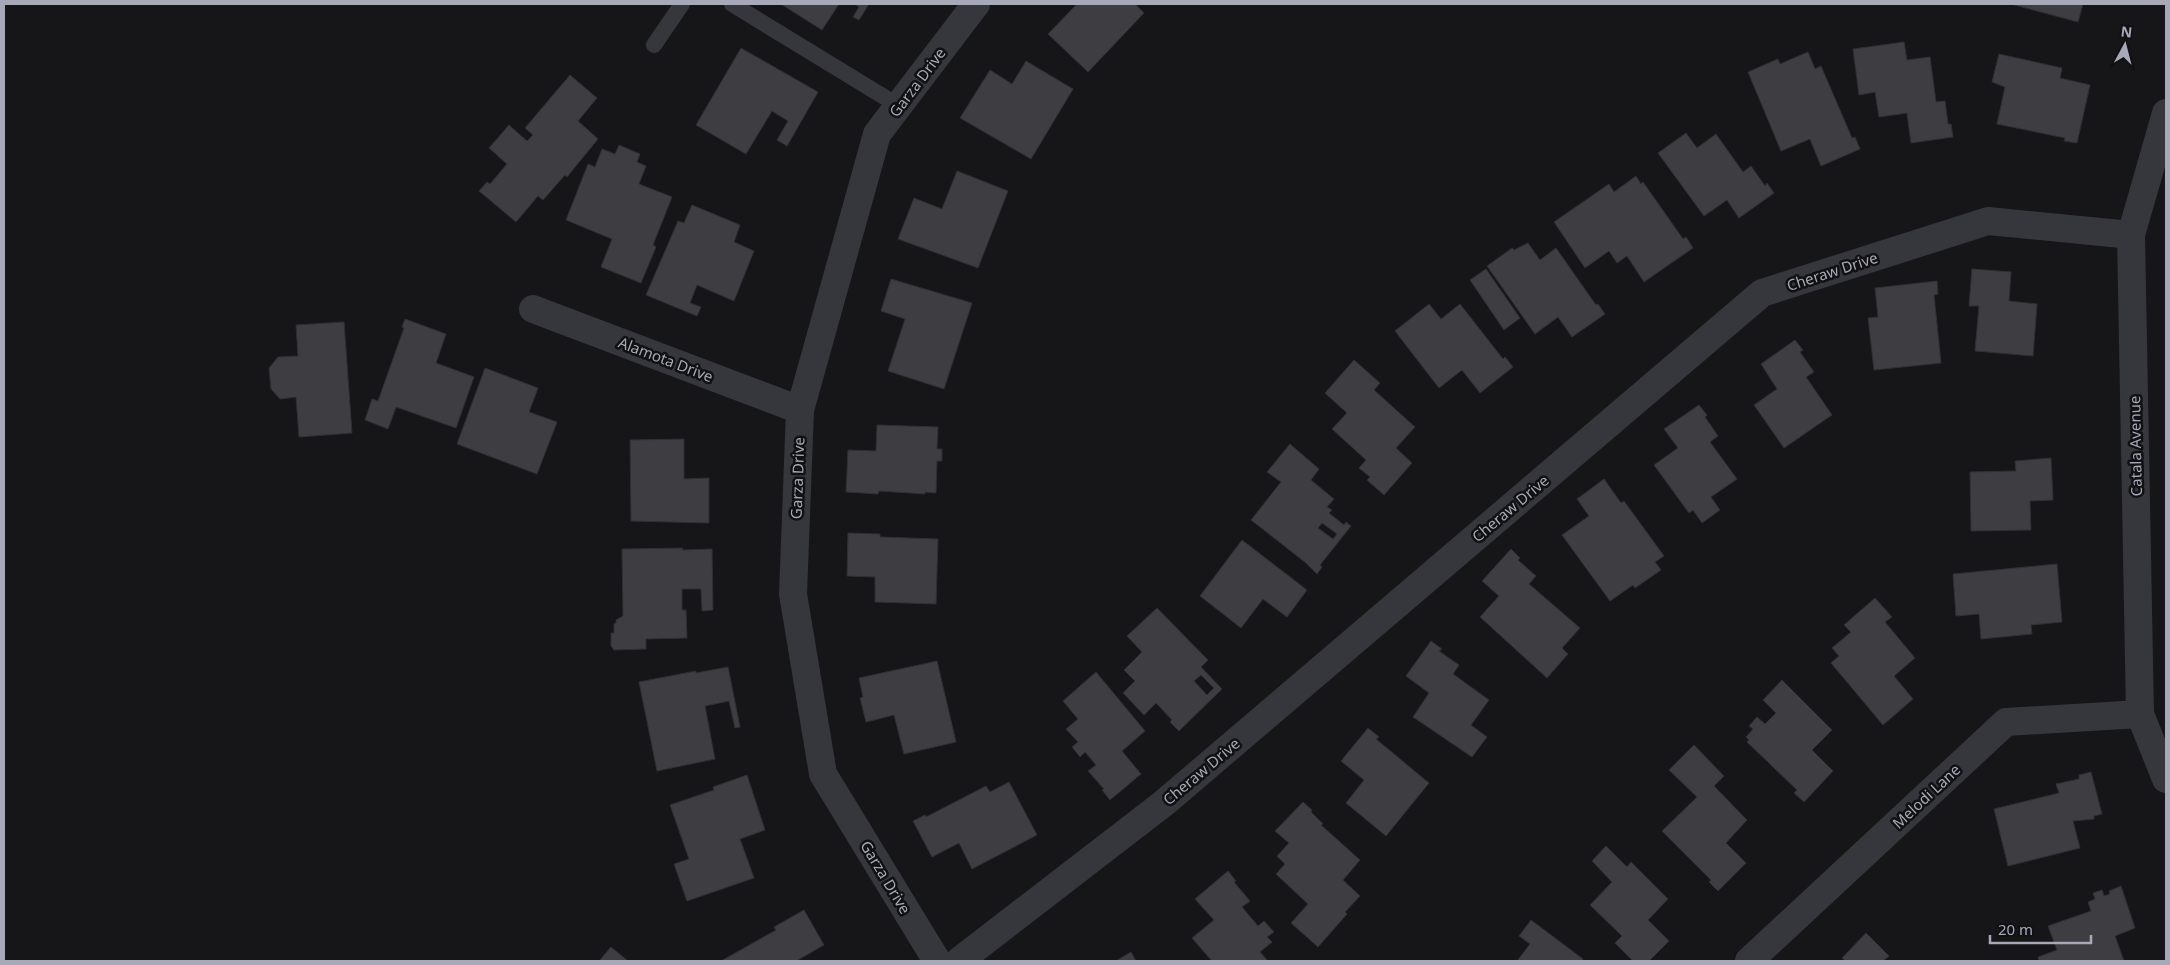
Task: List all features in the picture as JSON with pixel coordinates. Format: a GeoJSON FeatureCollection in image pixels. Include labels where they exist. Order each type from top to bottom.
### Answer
{"type":"FeatureCollection","features":[{"type":"Feature","properties":{"kind":"street","name":"Garza Drive"},"geometry":{"type":"LineString","coordinates":[[930,959],[823,774],[793,594],[800,410],[878,134],[976,4]]}},
{"type":"Feature","properties":{"kind":"street","name":"Catala Avenue"},"geometry":{"type":"LineString","coordinates":[[2166,113],[2131,235],[2140,714],[2166,779]]}},
{"type":"Feature","properties":{"kind":"street","name":"Cheraw Drive"},"geometry":{"type":"LineString","coordinates":[[959,961],[1164,804],[1762,293],[1988,221],[2131,235]]}},
{"type":"Feature","properties":{"kind":"street","name":"Alamota Drive"},"geometry":{"type":"LineString","coordinates":[[534,309],[800,410]]}},
{"type":"Feature","properties":{"kind":"street","name":"Melodi Lane"},"geometry":{"type":"LineString","coordinates":[[1749,961],[2006,722],[2140,714]]}},
{"type":"Feature","properties":{"kind":"lane"},"geometry":{"type":"LineString","coordinates":[[654,46],[682,4]]}},
{"type":"Feature","properties":{"kind":"lane"},"geometry":{"type":"LineString","coordinates":[[732,4],[899,106]]}},
{"type":"Feature","properties":{"kind":"building"},"geometry":{"type":"Polygon","coordinates":[[[781,4],[839,4],[822,30],[781,4]]]}},
{"type":"Feature","properties":{"kind":"building"},"geometry":{"type":"Polygon","coordinates":[[[855,4],[869,4],[859,20],[853,17],[859,7],[855,4]]]}},
{"type":"Feature","properties":{"kind":"building"},"geometry":{"type":"Polygon","coordinates":[[[1075,4],[1135,4],[1144,13],[1088,72],[1048,34],[1075,4]]]}},
{"type":"Feature","properties":{"kind":"building"},"geometry":{"type":"Polygon","coordinates":[[[2011,4],[2083,4],[2078,22],[2011,4]]]}},
{"type":"Feature","properties":{"kind":"building"},"geometry":{"type":"Polygon","coordinates":[[[1904,42],[1907,60],[1930,57],[1936,102],[1945,101],[1948,124],[1951,124],[1953,137],[1911,143],[1907,113],[1879,117],[1875,92],[1859,95],[1853,49],[1904,42]]]}},
{"type":"Feature","properties":{"kind":"building"},"geometry":{"type":"Polygon","coordinates":[[[741,48],[818,92],[787,146],[777,140],[788,121],[772,111],[746,154],[696,125],[741,48]]]}},
{"type":"Feature","properties":{"kind":"building"},"geometry":{"type":"Polygon","coordinates":[[[1808,52],[1815,69],[1821,66],[1852,138],[1855,137],[1860,149],[1821,166],[1810,139],[1781,151],[1748,72],[1778,59],[1780,64],[1808,52]]]}},
{"type":"Feature","properties":{"kind":"building"},"geometry":{"type":"Polygon","coordinates":[[[1999,54],[2062,68],[2060,78],[2090,85],[2077,143],[2064,141],[2065,138],[1997,124],[2005,87],[1992,82],[1999,54]]]}},
{"type":"Feature","properties":{"kind":"building"},"geometry":{"type":"Polygon","coordinates":[[[1026,61],[1073,89],[1031,159],[960,118],[990,70],[1012,84],[1026,61]]]}},
{"type":"Feature","properties":{"kind":"building"},"geometry":{"type":"Polygon","coordinates":[[[570,75],[597,98],[578,121],[598,139],[567,177],[565,175],[543,200],[538,196],[516,222],[479,191],[487,182],[490,184],[507,164],[489,148],[509,125],[527,141],[533,135],[525,128],[570,75]]]}},
{"type":"Feature","properties":{"kind":"building"},"geometry":{"type":"Polygon","coordinates":[[[1686,133],[1697,148],[1716,134],[1743,172],[1751,166],[1765,186],[1767,183],[1774,193],[1739,218],[1727,200],[1704,216],[1658,153],[1686,133]]]}},
{"type":"Feature","properties":{"kind":"building"},"geometry":{"type":"Polygon","coordinates":[[[619,145],[640,154],[637,162],[646,166],[639,184],[672,197],[653,245],[656,247],[641,283],[601,267],[612,239],[566,220],[588,164],[595,167],[602,149],[615,154],[619,145]]]}},
{"type":"Feature","properties":{"kind":"building"},"geometry":{"type":"Polygon","coordinates":[[[957,171],[1008,191],[978,268],[898,239],[914,198],[942,209],[957,171]]]}},
{"type":"Feature","properties":{"kind":"building"},"geometry":{"type":"Polygon","coordinates":[[[1636,176],[1641,184],[1643,182],[1683,239],[1686,237],[1693,248],[1644,282],[1627,256],[1617,263],[1609,251],[1585,268],[1554,222],[1609,184],[1614,192],[1636,176]]]}},
{"type":"Feature","properties":{"kind":"building"},"geometry":{"type":"Polygon","coordinates":[[[692,205],[740,225],[734,242],[754,251],[734,301],[697,285],[690,303],[701,307],[697,316],[646,295],[678,221],[684,223],[692,205]]]}},
{"type":"Feature","properties":{"kind":"building"},"geometry":{"type":"Polygon","coordinates":[[[1528,243],[1540,260],[1556,248],[1596,305],[1598,304],[1605,314],[1572,337],[1558,317],[1535,334],[1487,266],[1512,248],[1514,250],[1528,243]]]}},
{"type":"Feature","properties":{"kind":"building"},"geometry":{"type":"Polygon","coordinates":[[[1486,269],[1520,318],[1504,330],[1470,280],[1486,269]]]}},
{"type":"Feature","properties":{"kind":"building"},"geometry":{"type":"Polygon","coordinates":[[[1972,269],[2011,272],[2009,301],[2037,304],[2033,356],[1975,351],[1979,306],[1969,306],[1972,269]]]}},
{"type":"Feature","properties":{"kind":"building"},"geometry":{"type":"Polygon","coordinates":[[[891,279],[972,303],[944,389],[888,371],[905,319],[881,311],[891,279]]]}},
{"type":"Feature","properties":{"kind":"building"},"geometry":{"type":"Polygon","coordinates":[[[1937,281],[1938,294],[1934,295],[1941,363],[1874,370],[1868,318],[1878,317],[1875,288],[1937,281]]]}},
{"type":"Feature","properties":{"kind":"building"},"geometry":{"type":"Polygon","coordinates":[[[1429,304],[1441,319],[1460,304],[1503,359],[1505,357],[1513,367],[1480,393],[1462,370],[1439,388],[1395,331],[1429,304]]]}},
{"type":"Feature","properties":{"kind":"building"},"geometry":{"type":"Polygon","coordinates":[[[405,319],[446,334],[436,363],[474,377],[456,428],[396,407],[388,429],[365,420],[372,399],[378,401],[404,328],[402,327],[405,319]]]}},
{"type":"Feature","properties":{"kind":"building"},"geometry":{"type":"Polygon","coordinates":[[[344,322],[352,433],[299,437],[296,397],[280,399],[271,389],[269,368],[278,357],[298,356],[296,325],[344,322]]]}},
{"type":"Feature","properties":{"kind":"building"},"geometry":{"type":"Polygon","coordinates":[[[1795,340],[1803,350],[1800,352],[1814,372],[1806,377],[1832,415],[1784,448],[1754,405],[1777,389],[1761,364],[1795,340]]]}},
{"type":"Feature","properties":{"kind":"building"},"geometry":{"type":"Polygon","coordinates":[[[1354,360],[1380,383],[1374,390],[1415,427],[1396,448],[1412,463],[1384,495],[1367,480],[1370,477],[1359,468],[1366,460],[1332,429],[1347,413],[1325,393],[1354,360]]]}},
{"type":"Feature","properties":{"kind":"building"},"geometry":{"type":"Polygon","coordinates":[[[485,368],[538,388],[529,412],[557,422],[537,474],[457,444],[485,368]]]}},
{"type":"Feature","properties":{"kind":"building"},"geometry":{"type":"Polygon","coordinates":[[[1699,405],[1707,415],[1705,417],[1718,436],[1710,442],[1737,479],[1711,497],[1720,510],[1702,523],[1693,510],[1689,513],[1654,465],[1678,448],[1664,429],[1699,405]]]}},
{"type":"Feature","properties":{"kind":"building"},"geometry":{"type":"Polygon","coordinates":[[[877,425],[938,427],[937,449],[942,449],[942,461],[937,461],[936,493],[879,491],[878,494],[846,492],[848,450],[876,451],[877,425]]]}},
{"type":"Feature","properties":{"kind":"building"},"geometry":{"type":"Polygon","coordinates":[[[684,439],[684,479],[709,478],[709,523],[631,521],[630,440],[684,439]]]}},
{"type":"Feature","properties":{"kind":"building"},"geometry":{"type":"Polygon","coordinates":[[[1290,444],[1319,469],[1311,480],[1334,499],[1327,507],[1332,510],[1329,513],[1344,525],[1346,522],[1351,526],[1320,565],[1322,567],[1317,574],[1306,563],[1251,520],[1281,482],[1267,472],[1290,444]],[[1322,523],[1318,528],[1333,539],[1337,534],[1322,523]]]}},
{"type":"Feature","properties":{"kind":"building"},"geometry":{"type":"Polygon","coordinates":[[[2051,458],[2053,500],[2030,501],[2031,530],[1971,531],[1970,472],[2016,471],[2015,461],[2051,458]]]}},
{"type":"Feature","properties":{"kind":"building"},"geometry":{"type":"Polygon","coordinates":[[[1604,479],[1621,503],[1624,501],[1664,556],[1655,562],[1661,570],[1635,588],[1633,585],[1610,601],[1562,535],[1589,516],[1577,499],[1604,479]]]}},
{"type":"Feature","properties":{"kind":"building"},"geometry":{"type":"Polygon","coordinates":[[[848,533],[880,534],[880,537],[938,539],[936,604],[875,602],[875,577],[847,576],[848,533]]]}},
{"type":"Feature","properties":{"kind":"building"},"geometry":{"type":"Polygon","coordinates":[[[1242,540],[1307,590],[1287,617],[1263,599],[1241,628],[1200,596],[1242,540]]]}},
{"type":"Feature","properties":{"kind":"building"},"geometry":{"type":"Polygon","coordinates":[[[683,548],[682,550],[712,549],[713,610],[702,611],[701,589],[682,589],[682,610],[686,610],[687,638],[646,639],[646,649],[614,650],[611,646],[611,633],[614,633],[616,620],[623,616],[622,549],[683,548]]]}},
{"type":"Feature","properties":{"kind":"building"},"geometry":{"type":"Polygon","coordinates":[[[1511,549],[1520,558],[1518,560],[1536,576],[1529,584],[1580,628],[1562,648],[1568,654],[1547,678],[1480,617],[1499,596],[1482,581],[1511,549]]]}},
{"type":"Feature","properties":{"kind":"building"},"geometry":{"type":"Polygon","coordinates":[[[2057,564],[2062,622],[2031,625],[2032,634],[1981,639],[1979,614],[1956,616],[1953,574],[2057,564]]]}},
{"type":"Feature","properties":{"kind":"building"},"geometry":{"type":"Polygon","coordinates":[[[1875,598],[1892,617],[1885,622],[1915,658],[1894,676],[1913,699],[1883,725],[1831,663],[1839,656],[1832,648],[1851,632],[1844,625],[1875,598]]]}},
{"type":"Feature","properties":{"kind":"building"},"geometry":{"type":"Polygon","coordinates":[[[1157,608],[1208,660],[1201,667],[1222,689],[1179,731],[1170,722],[1172,720],[1156,703],[1144,715],[1123,693],[1135,681],[1124,670],[1142,652],[1127,636],[1157,608]],[[1201,675],[1194,681],[1207,695],[1214,688],[1201,675]]]}},
{"type":"Feature","properties":{"kind":"building"},"geometry":{"type":"Polygon","coordinates":[[[1431,641],[1442,649],[1439,651],[1459,665],[1453,674],[1489,700],[1471,725],[1487,737],[1472,757],[1413,717],[1429,693],[1406,676],[1431,641]]]}},
{"type":"Feature","properties":{"kind":"building"},"geometry":{"type":"Polygon","coordinates":[[[937,661],[956,742],[904,754],[894,715],[866,722],[860,698],[863,697],[859,678],[937,661]]]}},
{"type":"Feature","properties":{"kind":"building"},"geometry":{"type":"Polygon","coordinates":[[[728,667],[740,727],[735,728],[729,701],[705,706],[715,759],[657,771],[639,682],[728,667]]]}},
{"type":"Feature","properties":{"kind":"building"},"geometry":{"type":"Polygon","coordinates":[[[1096,672],[1145,731],[1122,751],[1141,774],[1110,800],[1102,790],[1104,789],[1088,771],[1096,765],[1085,752],[1080,757],[1072,747],[1078,742],[1066,729],[1078,719],[1063,701],[1096,672]]]}},
{"type":"Feature","properties":{"kind":"building"},"geometry":{"type":"Polygon","coordinates":[[[1782,680],[1832,730],[1812,750],[1833,771],[1804,802],[1794,793],[1797,790],[1747,742],[1749,740],[1746,737],[1753,729],[1749,726],[1757,717],[1765,724],[1776,713],[1763,700],[1782,680]]]}},
{"type":"Feature","properties":{"kind":"building"},"geometry":{"type":"Polygon","coordinates":[[[1368,728],[1379,737],[1376,739],[1429,783],[1386,836],[1346,803],[1364,780],[1341,761],[1368,728]]]}},
{"type":"Feature","properties":{"kind":"building"},"geometry":{"type":"Polygon","coordinates":[[[1694,745],[1724,776],[1714,786],[1747,820],[1726,843],[1746,863],[1718,891],[1709,882],[1711,880],[1662,831],[1697,797],[1669,770],[1694,745]]]}},
{"type":"Feature","properties":{"kind":"building"},"geometry":{"type":"Polygon","coordinates":[[[2091,772],[2102,814],[2094,816],[2094,819],[2073,821],[2080,848],[2008,866],[1994,809],[2059,793],[2056,784],[2079,779],[2079,775],[2091,772]]]}},
{"type":"Feature","properties":{"kind":"building"},"geometry":{"type":"Polygon","coordinates":[[[747,775],[765,830],[740,839],[754,878],[687,901],[674,864],[689,859],[670,805],[714,790],[713,787],[747,775]]]}},
{"type":"Feature","properties":{"kind":"building"},"geometry":{"type":"Polygon","coordinates":[[[1009,782],[1037,835],[972,869],[959,843],[932,857],[913,821],[925,815],[926,817],[986,786],[990,792],[1009,782]]]}},
{"type":"Feature","properties":{"kind":"building"},"geometry":{"type":"Polygon","coordinates":[[[1303,802],[1323,824],[1321,825],[1360,860],[1343,880],[1360,896],[1318,947],[1291,923],[1308,904],[1276,874],[1285,864],[1277,856],[1289,843],[1275,831],[1303,802]]]}},
{"type":"Feature","properties":{"kind":"building"},"geometry":{"type":"Polygon","coordinates":[[[1606,846],[1627,867],[1631,862],[1668,899],[1648,920],[1669,941],[1649,961],[1633,961],[1615,943],[1622,936],[1590,905],[1612,882],[1592,861],[1606,846]]]}},
{"type":"Feature","properties":{"kind":"building"},"geometry":{"type":"Polygon","coordinates":[[[1228,871],[1236,881],[1234,882],[1250,901],[1242,907],[1258,926],[1264,921],[1274,932],[1267,937],[1272,942],[1260,952],[1268,961],[1212,961],[1192,938],[1214,920],[1195,899],[1228,871]]]}},
{"type":"Feature","properties":{"kind":"building"},"geometry":{"type":"Polygon","coordinates":[[[2121,886],[2135,928],[2115,936],[2124,961],[2039,961],[2038,957],[2057,950],[2048,926],[2091,911],[2088,902],[2095,899],[2093,893],[2102,890],[2104,896],[2110,894],[2109,891],[2121,886]]]}},
{"type":"Feature","properties":{"kind":"building"},"geometry":{"type":"Polygon","coordinates":[[[804,910],[824,945],[799,961],[721,961],[776,930],[774,927],[804,910]]]}},
{"type":"Feature","properties":{"kind":"building"},"geometry":{"type":"Polygon","coordinates":[[[1531,920],[1583,959],[1581,961],[1517,961],[1530,944],[1519,936],[1531,920]]]}},
{"type":"Feature","properties":{"kind":"building"},"geometry":{"type":"Polygon","coordinates":[[[1866,933],[1889,956],[1883,961],[1846,961],[1842,958],[1866,933]]]}},
{"type":"Feature","properties":{"kind":"building"},"geometry":{"type":"Polygon","coordinates":[[[611,947],[628,961],[599,961],[611,947]]]}},
{"type":"Feature","properties":{"kind":"building"},"geometry":{"type":"Polygon","coordinates":[[[1131,952],[1136,961],[1116,961],[1131,952]]]}}]}
